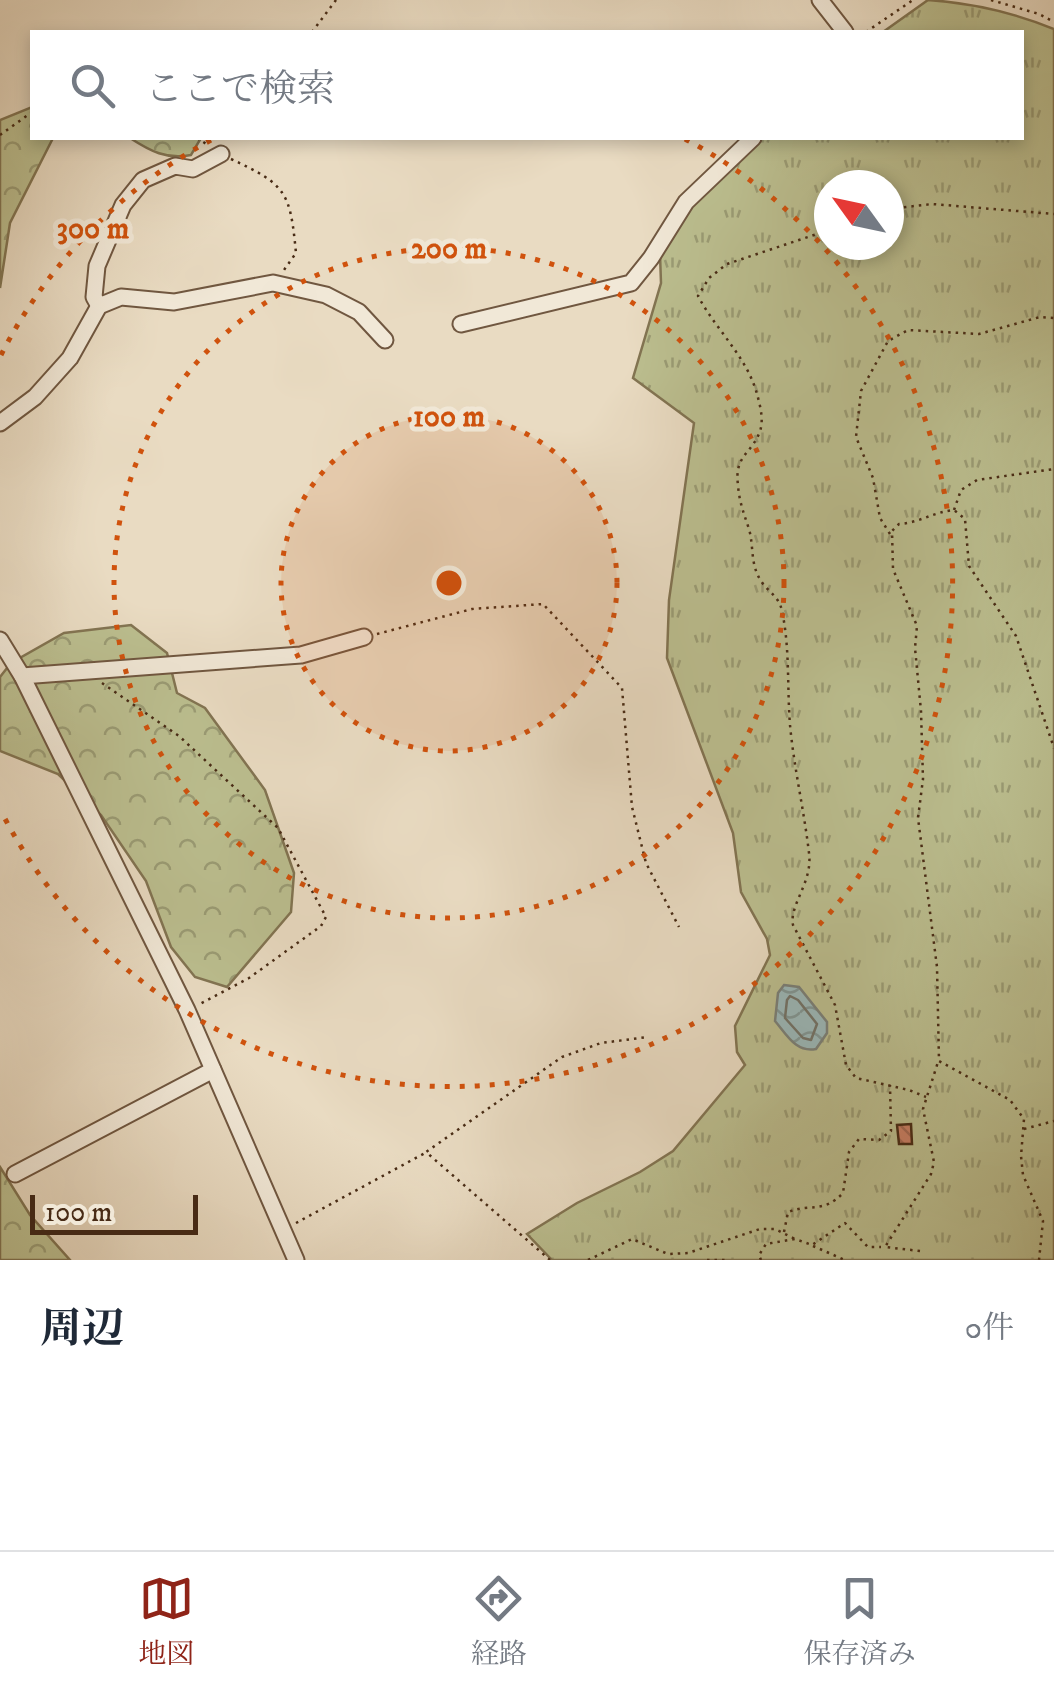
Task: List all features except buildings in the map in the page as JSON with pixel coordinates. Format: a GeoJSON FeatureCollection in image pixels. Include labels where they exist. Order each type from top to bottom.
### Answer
{"type":"FeatureCollection","features":[{"type":"Feature","properties":{"kind":"street"},"geometry":{"type":"LineString","coordinates":[[820,0],[843,30]]}},
{"type":"Feature","properties":{"kind":"street"},"geometry":{"type":"LineString","coordinates":[[462,324],[631,283],[686,202],[752,140]]}},
{"type":"Feature","properties":{"kind":"street"},"geometry":{"type":"LineString","coordinates":[[100,306],[94,297],[97,266],[123,205],[144,180],[175,166],[193,169],[222,154]]}},
{"type":"Feature","properties":{"kind":"street"},"geometry":{"type":"LineString","coordinates":[[0,423],[35,398],[70,358],[100,306],[121,297],[174,302],[274,283],[326,295],[360,312],[384,340]]}},
{"type":"Feature","properties":{"kind":"street"},"geometry":{"type":"LineString","coordinates":[[22,676],[301,655],[364,637]]}},
{"type":"Feature","properties":{"kind":"street"},"geometry":{"type":"LineString","coordinates":[[1,644],[22,676],[188,1010],[296,1260]]}},
{"type":"Feature","properties":{"kind":"street"},"geometry":{"type":"LineString","coordinates":[[15,1174],[213,1070]]}},
{"type":"Feature","properties":{"kind":"path"},"geometry":{"type":"LineString","coordinates":[[314,30],[336,0]]}},
{"type":"Feature","properties":{"kind":"path"},"geometry":{"type":"LineString","coordinates":[[869,30],[913,0]]}},
{"type":"Feature","properties":{"kind":"path"},"geometry":{"type":"LineString","coordinates":[[991,0],[1054,22]]}},
{"type":"Feature","properties":{"kind":"path"},"geometry":{"type":"LineString","coordinates":[[0,136],[30,114]]}},
{"type":"Feature","properties":{"kind":"path"},"geometry":{"type":"LineString","coordinates":[[222,154],[273,179],[292,208],[296,253],[274,283]]}},
{"type":"Feature","properties":{"kind":"path"},"geometry":{"type":"LineString","coordinates":[[904,207],[932,204],[1054,214]]}},
{"type":"Feature","properties":{"kind":"path"},"geometry":{"type":"LineString","coordinates":[[814,235],[727,264],[710,278],[698,296],[710,320],[750,374],[761,412],[759,434],[738,463],[737,480],[752,562],[761,582],[782,606],[785,629],[790,728],[800,814],[810,856],[809,876],[791,915],[793,925],[835,1005],[846,1065],[856,1078],[926,1097]]}},
{"type":"Feature","properties":{"kind":"path"},"geometry":{"type":"LineString","coordinates":[[892,537],[880,518],[872,478],[856,436],[861,391],[888,341],[908,330],[978,334],[1040,317],[1054,318]]}},
{"type":"Feature","properties":{"kind":"path"},"geometry":{"type":"LineString","coordinates":[[954,510],[960,490],[977,480],[1054,468]]}},
{"type":"Feature","properties":{"kind":"path"},"geometry":{"type":"LineString","coordinates":[[920,1250],[885,1248],[931,1174],[934,1162],[925,1121],[926,1097],[938,1061],[936,954],[918,818],[923,779],[917,626],[893,569],[892,537],[899,524],[915,524],[935,512],[954,510],[965,519],[970,566],[1016,636],[1054,748]]}},
{"type":"Feature","properties":{"kind":"path"},"geometry":{"type":"LineString","coordinates":[[364,637],[472,610],[544,604],[622,688],[632,807],[646,863],[679,926]]}},
{"type":"Feature","properties":{"kind":"path"},"geometry":{"type":"LineString","coordinates":[[85,671],[179,736],[278,828],[326,917],[321,926],[249,978],[188,1010]]}},
{"type":"Feature","properties":{"kind":"path"},"geometry":{"type":"LineString","coordinates":[[279,1225],[298,1223],[426,1152],[562,1057],[600,1043],[648,1037]]}},
{"type":"Feature","properties":{"kind":"path"},"geometry":{"type":"LineString","coordinates":[[938,1061],[1015,1104],[1024,1118],[1024,1174],[1043,1221],[1040,1260]]}},
{"type":"Feature","properties":{"kind":"path"},"geometry":{"type":"LineString","coordinates":[[784,1234],[788,1212],[823,1208],[843,1193],[849,1152],[859,1139],[879,1140],[891,1131],[890,1085]]}},
{"type":"Feature","properties":{"kind":"path"},"geometry":{"type":"LineString","coordinates":[[1023,1129],[1054,1121]]}},
{"type":"Feature","properties":{"kind":"path"},"geometry":{"type":"LineString","coordinates":[[426,1152],[550,1260]]}},
{"type":"Feature","properties":{"kind":"path"},"geometry":{"type":"LineString","coordinates":[[812,1245],[853,1214]]}},
{"type":"Feature","properties":{"kind":"path"},"geometry":{"type":"LineString","coordinates":[[1043,1221],[1054,1222]]}},
{"type":"Feature","properties":{"kind":"path"},"geometry":{"type":"LineString","coordinates":[[845,1223],[868,1246],[881,1247]]}},
{"type":"Feature","properties":{"kind":"path"},"geometry":{"type":"LineString","coordinates":[[588,1260],[632,1238],[668,1254],[688,1254],[760,1229],[776,1229],[845,1260]]}},
{"type":"Feature","properties":{"kind":"path"},"geometry":{"type":"LineString","coordinates":[[761,1260],[759,1254],[766,1244],[795,1239]]}},
{"type":"Feature","properties":{"kind":"path"},"geometry":{"type":"LineString","coordinates":[[707,1260],[727,1260]]}},
{"type":"Feature","properties":{"kind":"green space"},"geometry":{"type":"Polygon","coordinates":[[[928,0],[993,9],[1054,29],[1054,1260],[552,1260],[527,1234],[673,1151],[745,1065],[737,1052],[735,1026],[770,955],[767,939],[741,892],[733,833],[667,658],[669,600],[694,423],[633,378],[661,283],[660,254],[691,203],[755,140],[1024,140],[1024,30],[886,30],[928,0]]]}},
{"type":"Feature","properties":{"kind":"green space"},"geometry":{"type":"Polygon","coordinates":[[[30,108],[30,140],[52,140],[10,223],[0,288],[0,120],[30,108]]]}},
{"type":"Feature","properties":{"kind":"green space"},"geometry":{"type":"Polygon","coordinates":[[[134,140],[200,140],[191,155],[166,155],[134,140]]]}},
{"type":"Feature","properties":{"kind":"green space"},"geometry":{"type":"Polygon","coordinates":[[[131,625],[167,653],[177,693],[205,708],[265,790],[294,873],[291,912],[227,987],[195,977],[171,947],[146,881],[101,815],[58,774],[0,751],[0,677],[11,663],[64,633],[131,625]]]}},
{"type":"Feature","properties":{"kind":"green space"},"geometry":{"type":"Polygon","coordinates":[[[0,1167],[30,1215],[70,1260],[0,1260],[0,1167]]]}},
{"type":"Feature","properties":{"kind":"water"},"geometry":{"type":"Polygon","coordinates":[[[784,985],[799,987],[827,1022],[827,1033],[816,1049],[797,1046],[775,1021],[778,993],[784,985]]]}}]}
